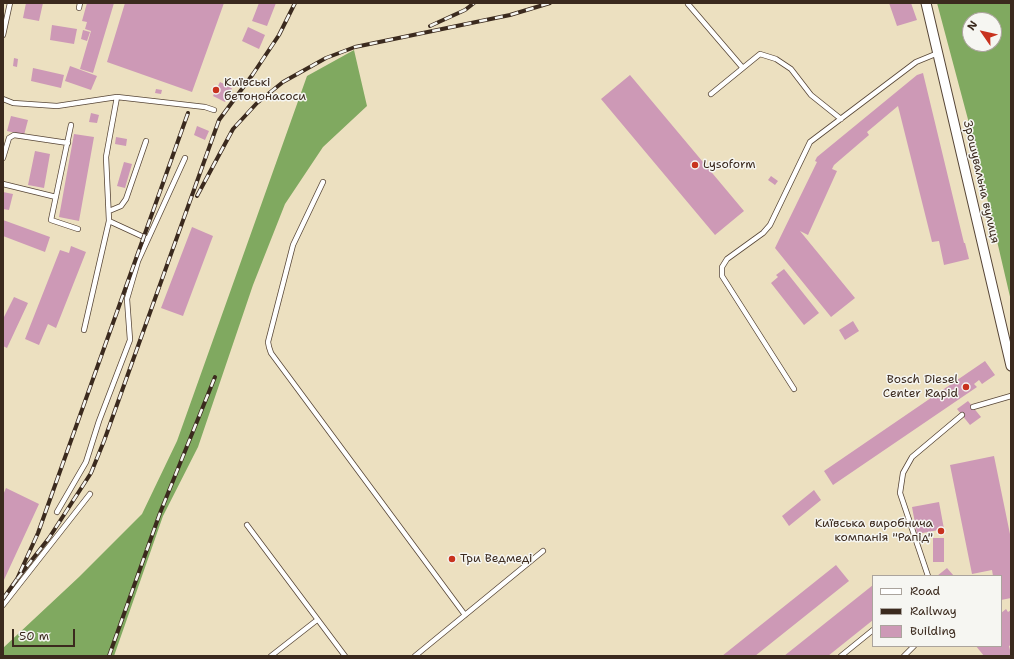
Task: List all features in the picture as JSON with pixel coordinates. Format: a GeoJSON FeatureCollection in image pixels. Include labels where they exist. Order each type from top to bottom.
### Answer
{"type":"FeatureCollection","features":[{"type":"Feature","properties":{"kind":"street","name":"Зрошувальна вулиця"},"geometry":{"type":"LineString","coordinates":[[926,3],[939,53],[1011,366]]}},
{"type":"Feature","properties":{"kind":"lane"},"geometry":{"type":"LineString","coordinates":[[3,35],[10,3]]}},
{"type":"Feature","properties":{"kind":"lane"},"geometry":{"type":"LineString","coordinates":[[79,8],[80,3]]}},
{"type":"Feature","properties":{"kind":"lane"},"geometry":{"type":"LineString","coordinates":[[688,4],[742,67]]}},
{"type":"Feature","properties":{"kind":"lane"},"geometry":{"type":"LineString","coordinates":[[794,389],[722,276],[722,268],[727,259],[763,233],[770,224],[810,142],[916,62],[939,53]]}},
{"type":"Feature","properties":{"kind":"lane"},"geometry":{"type":"LineString","coordinates":[[711,94],[758,54],[776,59],[791,69],[812,95],[841,119]]}},
{"type":"Feature","properties":{"kind":"lane"},"geometry":{"type":"LineString","coordinates":[[3,99],[13,103],[57,106],[117,97],[205,107],[214,110]]}},
{"type":"Feature","properties":{"kind":"lane"},"geometry":{"type":"LineString","coordinates":[[84,330],[109,221],[107,149],[117,97]]}},
{"type":"Feature","properties":{"kind":"lane"},"geometry":{"type":"LineString","coordinates":[[71,125],[51,220],[78,229]]}},
{"type":"Feature","properties":{"kind":"lane"},"geometry":{"type":"LineString","coordinates":[[3,158],[9,138],[14,135],[68,143]]}},
{"type":"Feature","properties":{"kind":"lane"},"geometry":{"type":"LineString","coordinates":[[109,211],[121,206],[126,200],[146,141]]}},
{"type":"Feature","properties":{"kind":"lane"},"geometry":{"type":"LineString","coordinates":[[57,512],[86,462],[99,421],[130,340],[127,299],[138,260],[185,158]]}},
{"type":"Feature","properties":{"kind":"lane"},"geometry":{"type":"LineString","coordinates":[[323,182],[293,245],[268,342],[269,347],[271,353],[465,615]]}},
{"type":"Feature","properties":{"kind":"lane"},"geometry":{"type":"LineString","coordinates":[[3,184],[56,197]]}},
{"type":"Feature","properties":{"kind":"lane"},"geometry":{"type":"LineString","coordinates":[[109,221],[148,239]]}},
{"type":"Feature","properties":{"kind":"lane"},"geometry":{"type":"LineString","coordinates":[[973,407],[1011,396]]}},
{"type":"Feature","properties":{"kind":"lane"},"geometry":{"type":"LineString","coordinates":[[928,575],[900,493],[902,473],[912,457],[962,415]]}},
{"type":"Feature","properties":{"kind":"lane"},"geometry":{"type":"LineString","coordinates":[[3,605],[90,494]]}},
{"type":"Feature","properties":{"kind":"lane"},"geometry":{"type":"LineString","coordinates":[[247,525],[345,656]]}},
{"type":"Feature","properties":{"kind":"lane"},"geometry":{"type":"LineString","coordinates":[[415,656],[543,551]]}},
{"type":"Feature","properties":{"kind":"lane"},"geometry":{"type":"LineString","coordinates":[[271,656],[317,620]]}},
{"type":"Feature","properties":{"kind":"lane"},"geometry":{"type":"LineString","coordinates":[[842,656],[872,631]]}},
{"type":"Feature","properties":{"kind":"lane"},"geometry":{"type":"LineString","coordinates":[[904,656],[913,647]]}},
{"type":"Feature","properties":{"kind":"green space"},"geometry":{"type":"Polygon","coordinates":[[[937,3],[1011,3],[1011,301],[974,142],[937,3]]]}},
{"type":"Feature","properties":{"kind":"green space"},"geometry":{"type":"Polygon","coordinates":[[[354,50],[367,106],[323,147],[285,204],[253,285],[198,447],[163,516],[114,656],[3,656],[3,648],[79,577],[142,514],[177,441],[307,76],[354,50]]]}},
{"type":"Feature","properties":{"kind":"building"},"geometry":{"type":"Polygon","coordinates":[[[26,3],[43,3],[39,21],[23,18],[26,3]]]}},
{"type":"Feature","properties":{"kind":"building"},"geometry":{"type":"Polygon","coordinates":[[[87,3],[114,3],[93,73],[80,69],[91,31],[85,29],[87,22],[82,21],[87,3]]]}},
{"type":"Feature","properties":{"kind":"building"},"geometry":{"type":"Polygon","coordinates":[[[125,3],[224,3],[192,92],[107,62],[125,3]]]}},
{"type":"Feature","properties":{"kind":"building"},"geometry":{"type":"Polygon","coordinates":[[[259,3],[276,3],[267,26],[252,21],[259,3]]]}},
{"type":"Feature","properties":{"kind":"building"},"geometry":{"type":"Polygon","coordinates":[[[889,3],[911,3],[917,20],[897,26],[889,3]]]}},
{"type":"Feature","properties":{"kind":"building"},"geometry":{"type":"Polygon","coordinates":[[[52,25],[77,29],[74,44],[50,40],[52,25]]]}},
{"type":"Feature","properties":{"kind":"building"},"geometry":{"type":"Polygon","coordinates":[[[248,27],[265,35],[259,49],[242,41],[248,27]]]}},
{"type":"Feature","properties":{"kind":"building"},"geometry":{"type":"Polygon","coordinates":[[[83,30],[90,32],[87,41],[81,39],[83,30]]]}},
{"type":"Feature","properties":{"kind":"building"},"geometry":{"type":"Polygon","coordinates":[[[14,58],[18,59],[17,67],[13,66],[14,58]]]}},
{"type":"Feature","properties":{"kind":"building"},"geometry":{"type":"Polygon","coordinates":[[[70,66],[97,76],[91,90],[65,81],[70,66]]]}},
{"type":"Feature","properties":{"kind":"building"},"geometry":{"type":"Polygon","coordinates":[[[33,68],[64,75],[61,88],[31,81],[33,68]]]}},
{"type":"Feature","properties":{"kind":"building"},"geometry":{"type":"Polygon","coordinates":[[[923,73],[969,259],[944,265],[939,241],[932,242],[898,106],[867,132],[869,135],[834,165],[832,169],[837,171],[808,235],[800,231],[855,298],[831,317],[775,248],[817,162],[815,161],[817,157],[917,75],[923,73]]]}},
{"type":"Feature","properties":{"kind":"building"},"geometry":{"type":"Polygon","coordinates":[[[630,75],[744,211],[715,235],[601,99],[630,75]]]}},
{"type":"Feature","properties":{"kind":"building"},"geometry":{"type":"Polygon","coordinates":[[[220,82],[232,88],[225,102],[213,96],[220,82]]]}},
{"type":"Feature","properties":{"kind":"building"},"geometry":{"type":"Polygon","coordinates":[[[156,89],[162,90],[161,94],[155,93],[156,89]]]}},
{"type":"Feature","properties":{"kind":"building"},"geometry":{"type":"Polygon","coordinates":[[[91,113],[99,115],[97,123],[89,122],[91,113]]]}},
{"type":"Feature","properties":{"kind":"building"},"geometry":{"type":"Polygon","coordinates":[[[11,116],[28,120],[24,135],[7,131],[11,116]]]}},
{"type":"Feature","properties":{"kind":"building"},"geometry":{"type":"Polygon","coordinates":[[[197,126],[209,131],[205,140],[194,135],[197,126]]]}},
{"type":"Feature","properties":{"kind":"building"},"geometry":{"type":"Polygon","coordinates":[[[74,134],[94,137],[79,221],[59,217],[74,134]]]}},
{"type":"Feature","properties":{"kind":"building"},"geometry":{"type":"Polygon","coordinates":[[[116,137],[127,139],[126,146],[115,144],[116,137]]]}},
{"type":"Feature","properties":{"kind":"building"},"geometry":{"type":"Polygon","coordinates":[[[35,151],[50,154],[44,188],[28,185],[35,151]]]}},
{"type":"Feature","properties":{"kind":"building"},"geometry":{"type":"Polygon","coordinates":[[[124,162],[132,164],[125,188],[117,186],[124,162]]]}},
{"type":"Feature","properties":{"kind":"building"},"geometry":{"type":"Polygon","coordinates":[[[771,176],[778,181],[775,185],[768,180],[771,176]]]}},
{"type":"Feature","properties":{"kind":"building"},"geometry":{"type":"Polygon","coordinates":[[[3,192],[13,194],[9,210],[3,209],[3,192]]]}},
{"type":"Feature","properties":{"kind":"building"},"geometry":{"type":"Polygon","coordinates":[[[3,220],[50,237],[45,252],[3,236],[3,220]]]}},
{"type":"Feature","properties":{"kind":"building"},"geometry":{"type":"Polygon","coordinates":[[[192,227],[213,236],[183,316],[161,308],[192,227]]]}},
{"type":"Feature","properties":{"kind":"building"},"geometry":{"type":"Polygon","coordinates":[[[71,246],[86,252],[56,328],[48,324],[39,345],[25,339],[60,250],[69,253],[71,246]]]}},
{"type":"Feature","properties":{"kind":"building"},"geometry":{"type":"Polygon","coordinates":[[[784,269],[819,313],[804,325],[771,283],[778,277],[776,275],[784,269]]]}},
{"type":"Feature","properties":{"kind":"building"},"geometry":{"type":"Polygon","coordinates":[[[14,297],[28,303],[7,348],[3,346],[3,319],[14,297]]]}},
{"type":"Feature","properties":{"kind":"building"},"geometry":{"type":"Polygon","coordinates":[[[853,321],[859,331],[845,340],[839,330],[853,321]]]}},
{"type":"Feature","properties":{"kind":"building"},"geometry":{"type":"Polygon","coordinates":[[[985,361],[995,375],[982,384],[979,380],[974,384],[977,387],[833,485],[824,471],[985,361]]]}},
{"type":"Feature","properties":{"kind":"building"},"geometry":{"type":"Polygon","coordinates":[[[968,401],[981,417],[970,425],[957,409],[968,401]]]}},
{"type":"Feature","properties":{"kind":"building"},"geometry":{"type":"Polygon","coordinates":[[[994,456],[1011,539],[1011,598],[1002,600],[1002,575],[993,575],[992,570],[972,574],[950,465],[994,456]]]}},
{"type":"Feature","properties":{"kind":"building"},"geometry":{"type":"Polygon","coordinates":[[[6,488],[39,504],[3,582],[3,495],[6,488]]]}},
{"type":"Feature","properties":{"kind":"building"},"geometry":{"type":"Polygon","coordinates":[[[814,490],[821,500],[789,526],[782,516],[814,490]]]}},
{"type":"Feature","properties":{"kind":"building"},"geometry":{"type":"Polygon","coordinates":[[[939,502],[944,529],[917,534],[912,507],[939,502]]]}},
{"type":"Feature","properties":{"kind":"building"},"geometry":{"type":"Polygon","coordinates":[[[933,538],[944,538],[944,562],[933,562],[933,538]]]}},
{"type":"Feature","properties":{"kind":"building"},"geometry":{"type":"Polygon","coordinates":[[[836,565],[849,581],[755,656],[722,656],[836,565]]]}},
{"type":"Feature","properties":{"kind":"building"},"geometry":{"type":"Polygon","coordinates":[[[947,568],[953,575],[938,575],[947,568]]]}},
{"type":"Feature","properties":{"kind":"building"},"geometry":{"type":"Polygon","coordinates":[[[872,586],[872,621],[828,656],[784,656],[872,586]]]}},
{"type":"Feature","properties":{"kind":"building"},"geometry":{"type":"Polygon","coordinates":[[[1006,609],[1008,612],[1011,610],[1011,645],[1009,646],[1011,654],[1008,656],[984,656],[977,647],[1002,647],[1002,612],[1006,609]]]}},
{"type":"Feature","properties":{"kind":"railway"},"geometry":{"type":"LineString","coordinates":[[17,579],[49,538],[91,473],[104,441],[219,120],[253,74],[279,35],[295,3]]}},
{"type":"Feature","properties":{"kind":"railway"},"geometry":{"type":"LineString","coordinates":[[430,26],[465,10],[474,3]]}},
{"type":"Feature","properties":{"kind":"railway"},"geometry":{"type":"LineString","coordinates":[[197,196],[233,129],[257,103],[283,82],[326,58],[355,47],[510,15],[550,3]]}},
{"type":"Feature","properties":{"kind":"railway"},"geometry":{"type":"LineString","coordinates":[[3,599],[17,579],[38,533],[188,113]]}},
{"type":"Feature","properties":{"kind":"railway"},"geometry":{"type":"LineString","coordinates":[[109,656],[160,513],[215,377]]}},
{"type":"Feature","properties":{"kind":"place","name":"Київські бетононасоси"},"geometry":{"type":"Point","coordinates":[216,90]}},
{"type":"Feature","properties":{"kind":"place","name":"Lysoform"},"geometry":{"type":"Point","coordinates":[695,165]}},
{"type":"Feature","properties":{"kind":"place","name":"Bosch Diesel Center Rapid"},"geometry":{"type":"Point","coordinates":[966,387]}},
{"type":"Feature","properties":{"kind":"place","name":"Київська виробнича компанія \"Рапід\""},"geometry":{"type":"Point","coordinates":[941,531]}},
{"type":"Feature","properties":{"kind":"place","name":"Три Ведмеді"},"geometry":{"type":"Point","coordinates":[452,559]}}]}
